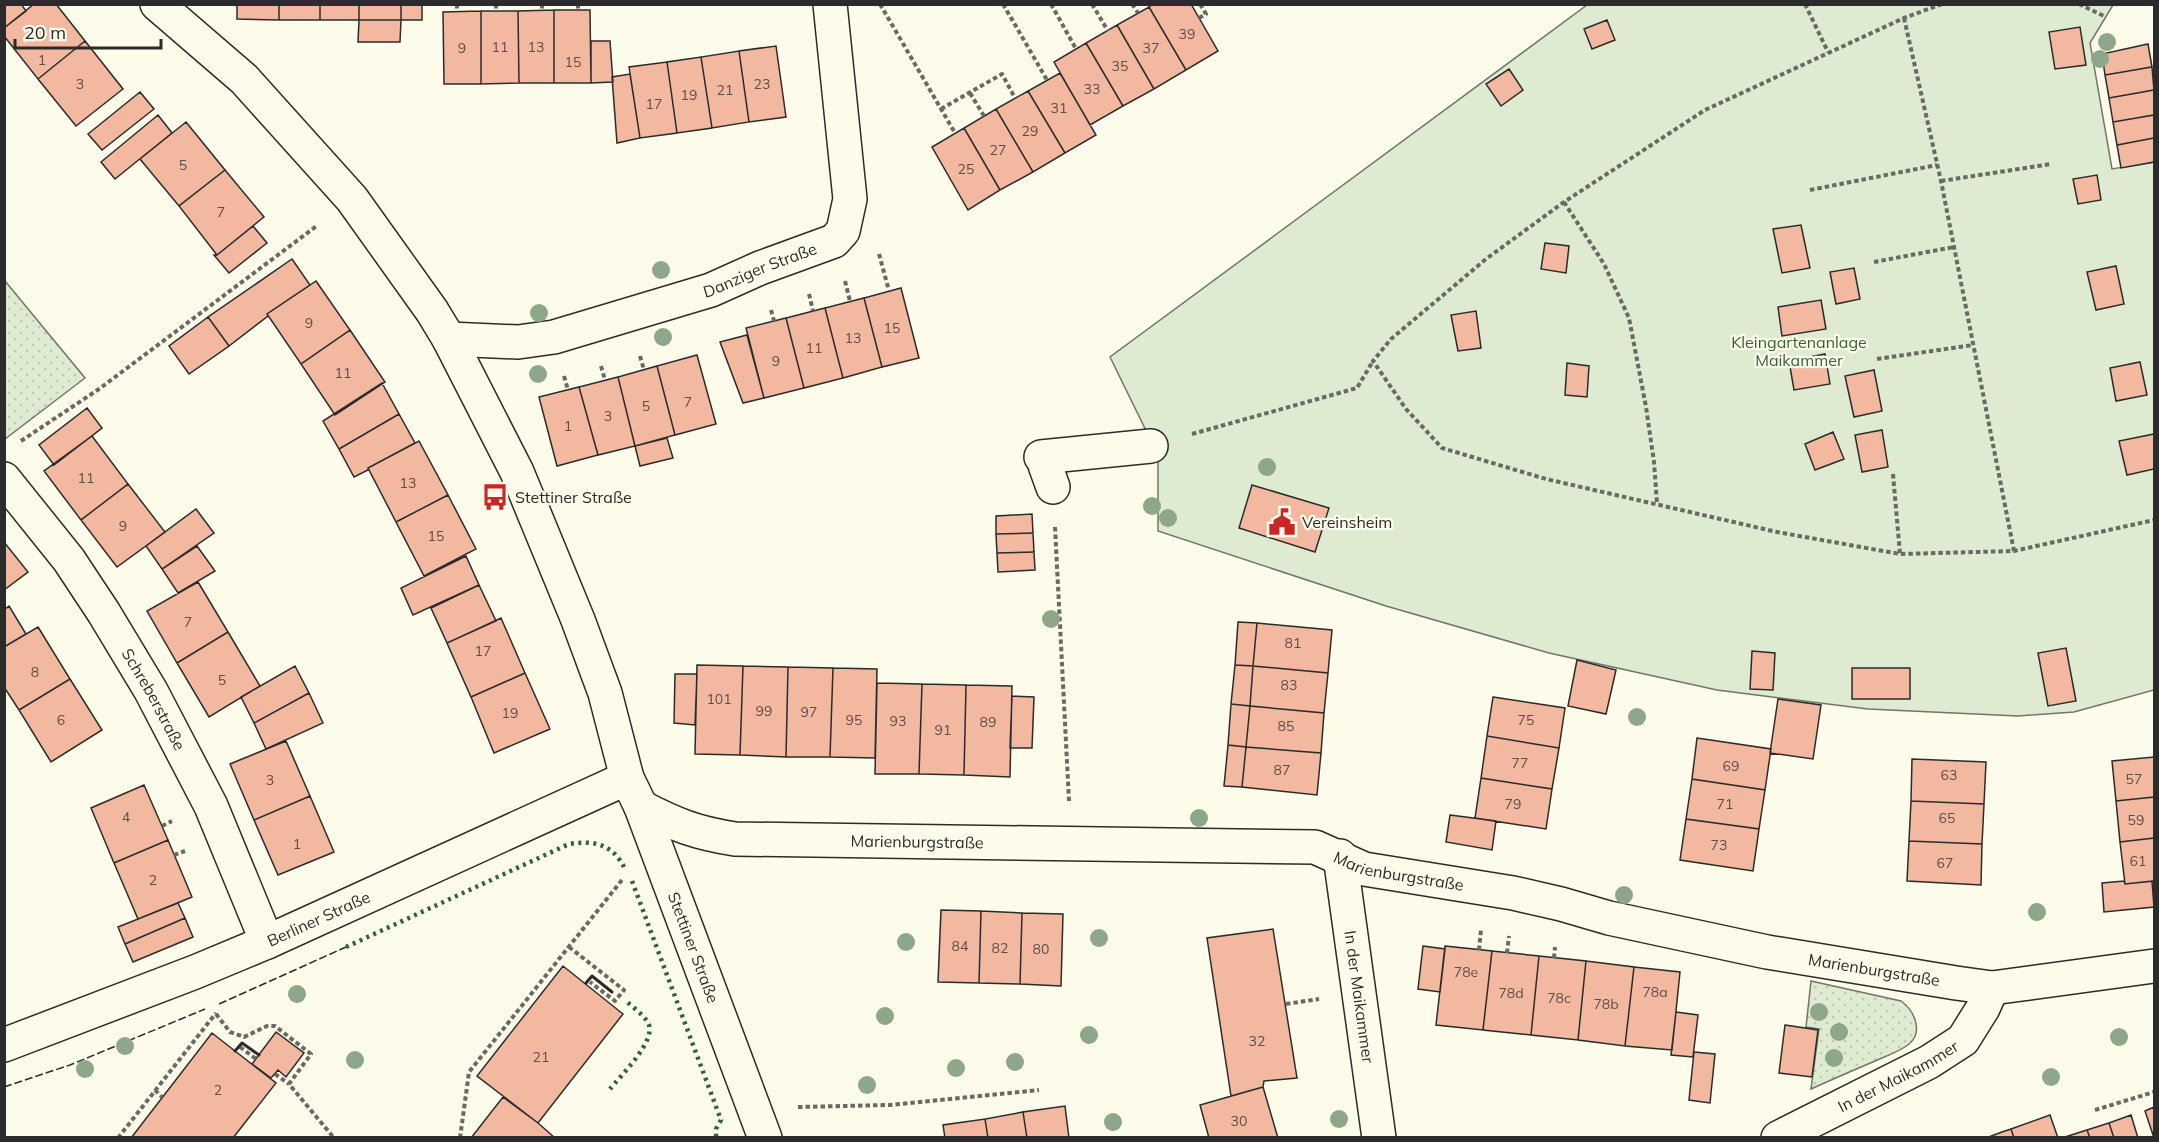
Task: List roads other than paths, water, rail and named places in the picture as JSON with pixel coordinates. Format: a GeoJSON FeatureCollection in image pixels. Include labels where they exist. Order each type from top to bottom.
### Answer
{"type":"FeatureCollection","features":[{"type":"Feature","properties":{"kind":"street","name":"Stettiner Straße"},"geometry":{"type":"LineString","coordinates":[[157,4],[244,79],[352,199],[432,311],[449,339],[517,472],[578,620],[604,693],[627,777],[641,807],[765,1137]]}},
{"type":"Feature","properties":{"kind":"street","name":"Danziger Straße"},"geometry":{"type":"LineString","coordinates":[[449,339],[518,342],[554,337],[711,290],[839,237],[843,231],[850,199],[830,4]]}},
{"type":"Feature","properties":{"kind":"street"},"geometry":{"type":"LineString","coordinates":[[1046,470],[1151,446]]}},
{"type":"Feature","properties":{"kind":"street","name":"Schreberstraße"},"geometry":{"type":"LineString","coordinates":[[4,478],[69,560],[151,691],[211,806],[267,942]]}},
{"type":"Feature","properties":{"kind":"street","name":"Berliner Straße"},"geometry":{"type":"LineString","coordinates":[[4,1045],[267,942],[627,777]]}},
{"type":"Feature","properties":{"kind":"street","name":"Marienburgstraße"},"geometry":{"type":"LineString","coordinates":[[641,807],[675,825],[704,834],[735,839],[1315,847],[1364,868],[1513,893],[1609,918],[1767,952],[1992,988],[2154,966]]}},
{"type":"Feature","properties":{"kind":"street","name":"In der Maikammer"},"geometry":{"type":"LineString","coordinates":[[1340,856],[1379,1137]]}},
{"type":"Feature","properties":{"kind":"street","name":"In der Maikammer"},"geometry":{"type":"LineString","coordinates":[[1778,1137],[1929,1062],[1963,1040],[1983,1008],[1992,988]]}},
{"type":"Feature","properties":{"kind":"place","name":"Stettiner Straße"},"geometry":{"type":"Point","coordinates":[495,497]}},
{"type":"Feature","properties":{"kind":"place","name":"Vereinsheim"},"geometry":{"type":"Point","coordinates":[1282,522]}},
{"type":"Feature","properties":{"kind":"park label","name":"Kleingartenanlage Maikammer"},"geometry":{"type":"Point","coordinates":[1799,351]}}]}
